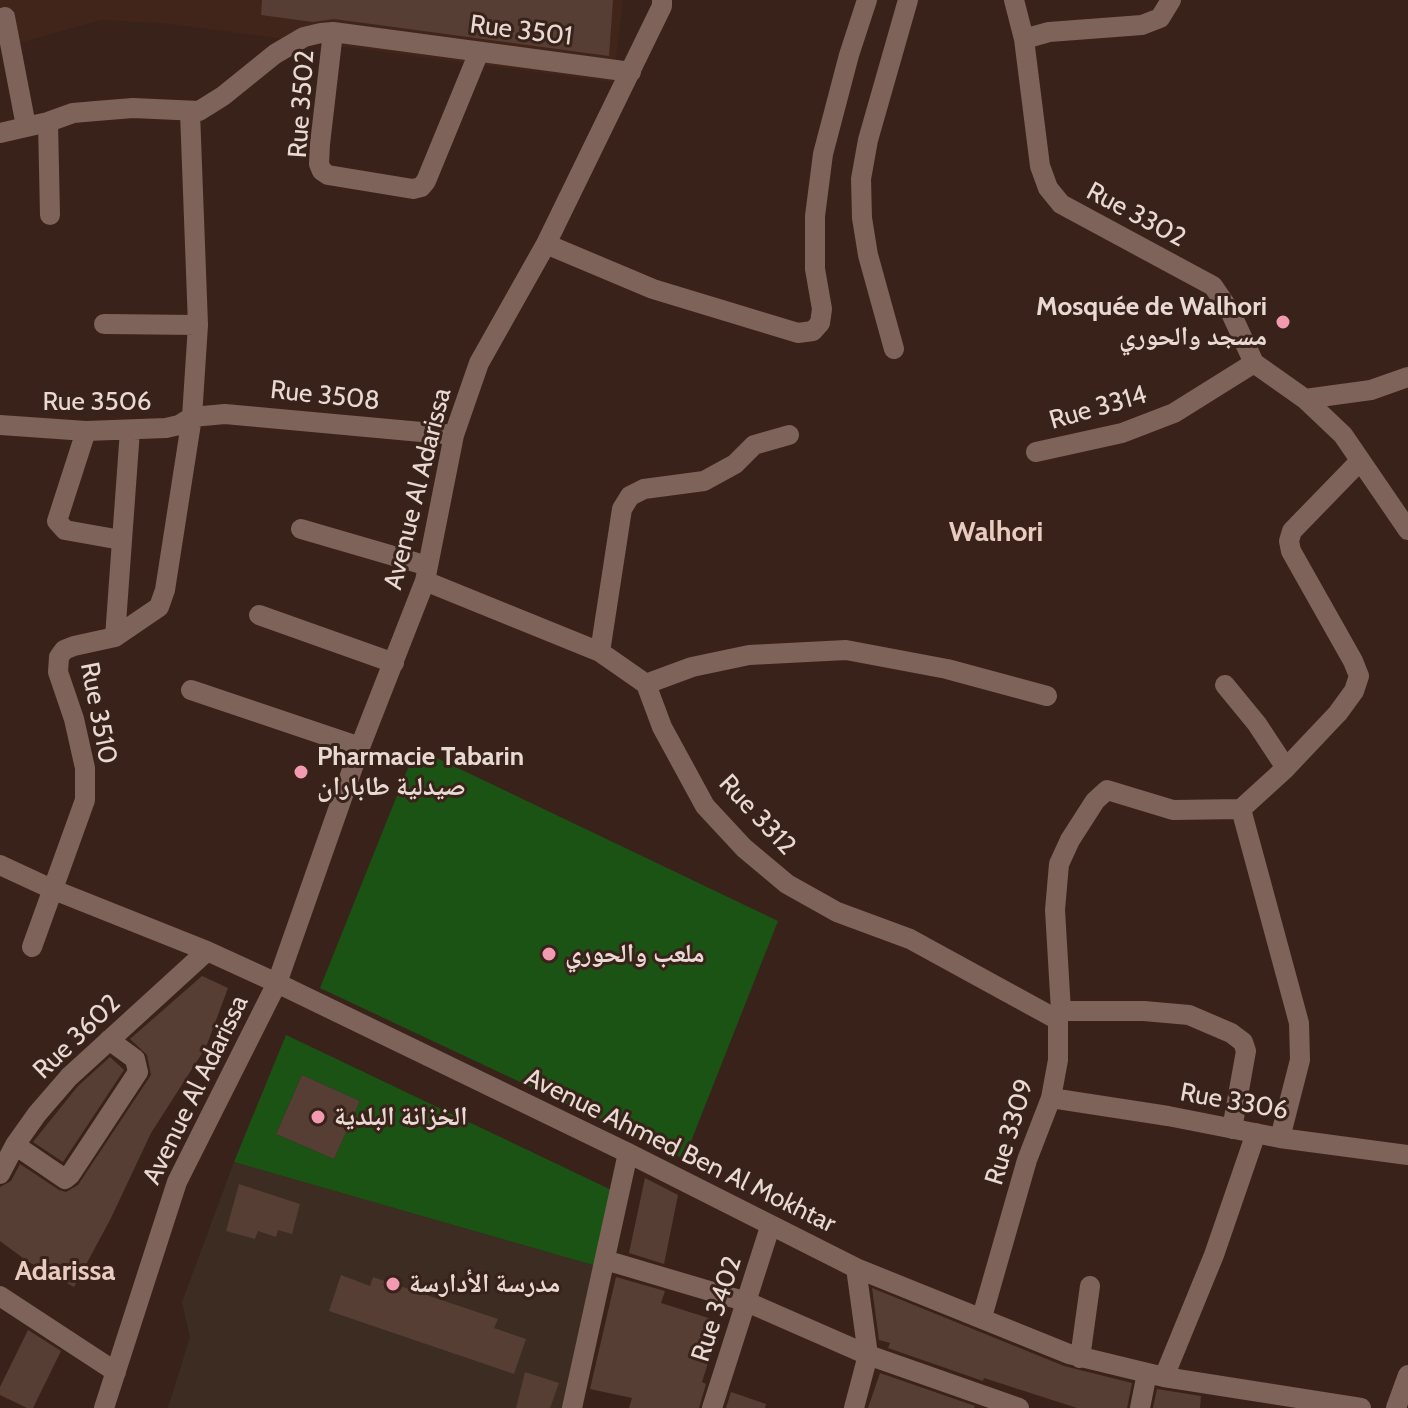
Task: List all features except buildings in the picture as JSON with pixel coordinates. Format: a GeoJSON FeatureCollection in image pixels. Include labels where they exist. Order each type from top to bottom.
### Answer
{"type":"FeatureCollection","features":[{"type":"Feature","properties":{"kind":"street","name":"Avenue Al Adarissa"},"geometry":{"type":"LineString","coordinates":[[104,1408],[177,1182],[277,983],[360,747],[427,573],[454,435],[479,363],[546,244],[631,72],[662,0]]}},
{"type":"Feature","properties":{"kind":"street"},"geometry":{"type":"LineString","coordinates":[[546,244],[653,289],[798,333],[813,331],[820,323],[822,309],[815,269],[815,216],[823,154],[867,0]]}},
{"type":"Feature","properties":{"kind":"street"},"geometry":{"type":"LineString","coordinates":[[894,349],[868,255],[862,218],[861,179],[868,140],[908,0]]}},
{"type":"Feature","properties":{"kind":"street","name":"Rue 3302"},"geometry":{"type":"LineString","coordinates":[[1014,0],[1024,39],[1040,166],[1048,188],[1061,204],[1213,286],[1230,311],[1254,363]]}},
{"type":"Feature","properties":{"kind":"street"},"geometry":{"type":"LineString","coordinates":[[1024,39],[1049,32],[1142,25],[1160,18],[1171,0]]}},
{"type":"Feature","properties":{"kind":"street"},"geometry":{"type":"LineString","coordinates":[[5,17],[26,126]]}},
{"type":"Feature","properties":{"kind":"street","name":"Rue 3501"},"geometry":{"type":"LineString","coordinates":[[190,112],[199,111],[223,96],[275,54],[304,37],[333,32],[631,72]]}},
{"type":"Feature","properties":{"kind":"street","name":"Rue 3502"},"geometry":{"type":"LineString","coordinates":[[333,32],[320,144],[319,164],[322,171],[328,175],[413,189],[421,187],[426,181],[479,52]]}},
{"type":"Feature","properties":{"kind":"street"},"geometry":{"type":"LineString","coordinates":[[0,133],[73,113],[157,109],[190,112]]}},
{"type":"Feature","properties":{"kind":"street","name":"Rue 3510"},"geometry":{"type":"LineString","coordinates":[[54,890],[85,800],[85,768],[74,719],[58,672],[59,657],[64,650],[74,646],[115,637],[156,610],[162,602],[192,417],[198,325],[190,112]]}},
{"type":"Feature","properties":{"kind":"street"},"geometry":{"type":"LineString","coordinates":[[48,122],[50,215]]}},
{"type":"Feature","properties":{"kind":"street"},"geometry":{"type":"LineString","coordinates":[[104,324],[198,325]]}},
{"type":"Feature","properties":{"kind":"street"},"geometry":{"type":"LineString","coordinates":[[1254,363],[1305,399],[1343,435],[1408,530]]}},
{"type":"Feature","properties":{"kind":"street","name":"Rue 3314"},"geometry":{"type":"LineString","coordinates":[[1036,452],[1122,433],[1174,413],[1254,363]]}},
{"type":"Feature","properties":{"kind":"street"},"geometry":{"type":"LineString","coordinates":[[1305,399],[1371,390],[1408,377]]}},
{"type":"Feature","properties":{"kind":"street","name":"Rue 3508"},"geometry":{"type":"LineString","coordinates":[[192,417],[256,415],[454,435]]}},
{"type":"Feature","properties":{"kind":"street","name":"Rue 3506"},"geometry":{"type":"LineString","coordinates":[[0,425],[86,431],[130,430],[166,428],[192,417]]}},
{"type":"Feature","properties":{"kind":"street"},"geometry":{"type":"LineString","coordinates":[[115,637],[130,430]]}},
{"type":"Feature","properties":{"kind":"street"},"geometry":{"type":"LineString","coordinates":[[86,431],[57,521],[65,530],[121,540]]}},
{"type":"Feature","properties":{"kind":"street"},"geometry":{"type":"LineString","coordinates":[[600,652],[622,509],[630,496],[644,489],[704,481],[735,464],[754,445],[789,435]]}},
{"type":"Feature","properties":{"kind":"street"},"geometry":{"type":"LineString","coordinates":[[1280,1138],[1300,1060],[1299,1023],[1241,809],[1286,768],[1338,713],[1354,691],[1359,676],[1331,619],[1291,551],[1289,541],[1292,531],[1359,462]]}},
{"type":"Feature","properties":{"kind":"street"},"geometry":{"type":"LineString","coordinates":[[301,529],[427,573],[600,652],[646,684],[692,667],[749,655],[846,650],[947,669],[1047,696]]}},
{"type":"Feature","properties":{"kind":"street"},"geometry":{"type":"LineString","coordinates":[[259,615],[394,663]]}},
{"type":"Feature","properties":{"kind":"street","name":"Rue 3312"},"geometry":{"type":"LineString","coordinates":[[646,684],[662,727],[705,806],[744,848],[787,884],[837,912],[910,939],[1059,1016]]}},
{"type":"Feature","properties":{"kind":"street"},"geometry":{"type":"LineString","coordinates":[[1225,685],[1257,724],[1286,768]]}},
{"type":"Feature","properties":{"kind":"street"},"geometry":{"type":"LineString","coordinates":[[191,690],[360,747]]}},
{"type":"Feature","properties":{"kind":"street","name":"Rue 3309"},"geometry":{"type":"LineString","coordinates":[[982,1317],[1027,1160],[1051,1098],[1058,1060],[1059,1016],[1055,910],[1059,864],[1070,840],[1095,801],[1107,790],[1173,810],[1241,809]]}},
{"type":"Feature","properties":{"kind":"street","name":"Avenue Ahmed Ben Al Mokhtar"},"geometry":{"type":"LineString","coordinates":[[0,865],[277,983],[628,1153],[856,1268],[1080,1358],[1155,1375],[1361,1408]]}},
{"type":"Feature","properties":{"kind":"street"},"geometry":{"type":"LineString","coordinates":[[32,947],[54,890]]}},
{"type":"Feature","properties":{"kind":"street","name":"Rue 3602"},"geometry":{"type":"LineString","coordinates":[[0,1174],[15,1145],[37,1114],[69,1077],[207,951]]}},
{"type":"Feature","properties":{"kind":"street"},"geometry":{"type":"LineString","coordinates":[[1059,1016],[1144,1011],[1189,1015],[1231,1033],[1243,1042],[1246,1051],[1232,1129]]}},
{"type":"Feature","properties":{"kind":"street"},"geometry":{"type":"LineString","coordinates":[[15,1145],[65,1179],[70,1175],[138,1072],[135,1059],[109,1040]]}},
{"type":"Feature","properties":{"kind":"street","name":"Rue 3306"},"geometry":{"type":"LineString","coordinates":[[1051,1098],[1280,1138],[1408,1155]]}},
{"type":"Feature","properties":{"kind":"street"},"geometry":{"type":"LineString","coordinates":[[1140,1408],[1214,1255],[1256,1133]]}},
{"type":"Feature","properties":{"kind":"street"},"geometry":{"type":"LineString","coordinates":[[572,1408],[628,1153]]}},
{"type":"Feature","properties":{"kind":"street","name":"Rue 3402"},"geometry":{"type":"LineString","coordinates":[[712,1408],[770,1227]]}},
{"type":"Feature","properties":{"kind":"street"},"geometry":{"type":"LineString","coordinates":[[605,1260],[747,1302],[868,1355],[991,1403],[1019,1408]]}},
{"type":"Feature","properties":{"kind":"street"},"geometry":{"type":"LineString","coordinates":[[854,1408],[868,1355],[856,1268]]}},
{"type":"Feature","properties":{"kind":"street"},"geometry":{"type":"LineString","coordinates":[[1080,1358],[1090,1286]]}},
{"type":"Feature","properties":{"kind":"street"},"geometry":{"type":"LineString","coordinates":[[0,1296],[116,1372]]}},
{"type":"Feature","properties":{"kind":"street"},"geometry":{"type":"LineString","coordinates":[[1396,1408],[1408,1375]]}},
{"type":"Feature","properties":{"kind":"shaded area"},"geometry":{"type":"Polygon","coordinates":[[[0,0],[623,0],[613,82],[163,23],[101,20],[0,48],[0,0]]]}},
{"type":"Feature","properties":{"kind":"shaded area","name":"مدرسة الأدارسة"},"geometry":{"type":"Polygon","coordinates":[[[234,1162],[600,1267],[571,1408],[168,1408],[190,1337],[182,1302],[234,1162]]]}},
{"type":"Feature","properties":{"kind":"green space","name":"ملعب والحوري"},"geometry":{"type":"Polygon","coordinates":[[[416,748],[778,921],[684,1159],[320,988],[416,748]]]}},
{"type":"Feature","properties":{"kind":"green space"},"geometry":{"type":"Polygon","coordinates":[[[286,1035],[622,1195],[600,1267],[234,1162],[286,1035]],[[302,1075],[276,1134],[334,1159],[360,1101],[302,1075]]]}},
{"type":"Feature","properties":{"kind":"place","name":"Mosquée de Walhori مسجد والحوري"},"geometry":{"type":"Point","coordinates":[1283,322]}},
{"type":"Feature","properties":{"kind":"place","name":"Pharmacie Tabarin صيدلية طاباران"},"geometry":{"type":"Point","coordinates":[301,772]}},
{"type":"Feature","properties":{"kind":"place","name":"ملعب والحوري"},"geometry":{"type":"Point","coordinates":[549,954]}},
{"type":"Feature","properties":{"kind":"place","name":"الخزانة البلدية"},"geometry":{"type":"Point","coordinates":[318,1117]}},
{"type":"Feature","properties":{"kind":"place","name":"مدرسة الأدارسة"},"geometry":{"type":"Point","coordinates":[393,1284]}},
{"type":"Feature","properties":{"kind":"district","name":"Walhori"},"geometry":{"type":"Point","coordinates":[996,533]}},
{"type":"Feature","properties":{"kind":"district","name":"Adarissa"},"geometry":{"type":"Point","coordinates":[65,1272]}}]}
